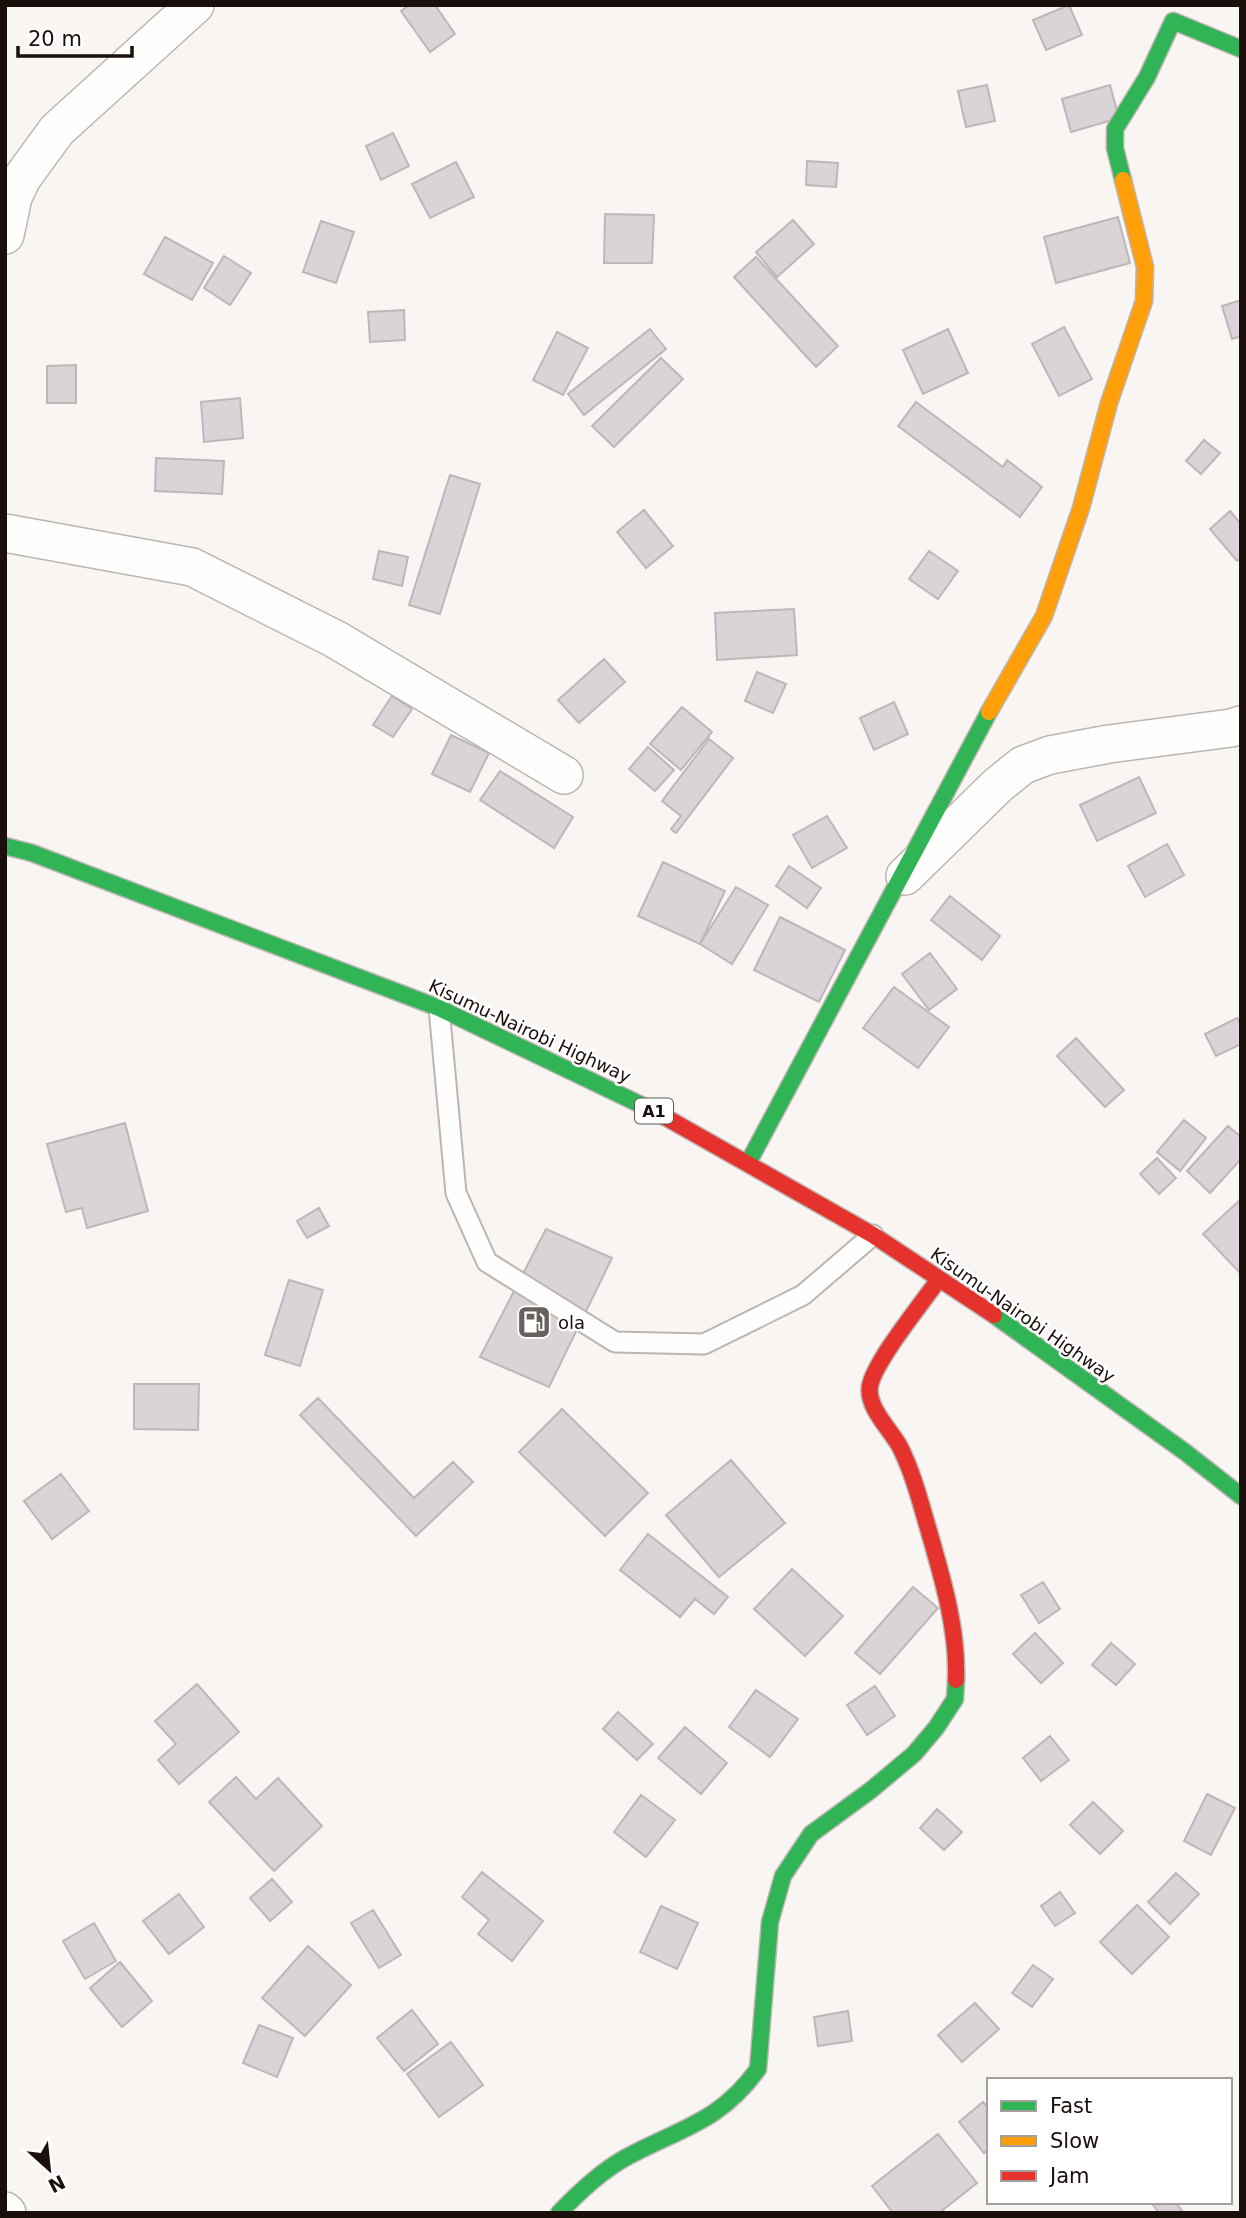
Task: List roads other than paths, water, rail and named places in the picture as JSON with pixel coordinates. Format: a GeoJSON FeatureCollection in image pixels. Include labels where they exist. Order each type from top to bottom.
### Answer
{"type":"FeatureCollection","features":[{"type":"Feature","properties":{"kind":"main road"},"geometry":{"type":"LineString","coordinates":[[748,1163],[961,761],[1044,616],[1081,508],[1109,404],[1144,301],[1145,267],[1115,148],[1115,129],[1147,77],[1175,13],[1241,49]]}},
{"type":"Feature","properties":{"kind":"main road","name":"Kisumu-Nairobi Highway"},"geometry":{"type":"LineString","coordinates":[[5,846],[32,853],[439,1008],[670,1119],[873,1235],[1042,1348],[1241,1496]]}},
{"type":"Feature","properties":{"kind":"main road"},"geometry":{"type":"LineString","coordinates":[[559,2213],[578,2192],[624,2158],[699,2124],[734,2100],[747,2087],[758,2069],[769,1922],[783,1876],[811,1834],[914,1754],[955,1699],[957,1658],[936,1556],[914,1480],[900,1447],[874,1408],[869,1389],[875,1371],[939,1279]]}},
{"type":"Feature","properties":{"kind":"street"},"geometry":{"type":"LineString","coordinates":[[5,235],[13,197],[22,178],[57,130],[195,5]]}},
{"type":"Feature","properties":{"kind":"street"},"geometry":{"type":"LineString","coordinates":[[5,533],[192,568],[335,639],[564,775]]}},
{"type":"Feature","properties":{"kind":"street"},"geometry":{"type":"LineString","coordinates":[[895,886],[998,785],[1023,765],[1050,755],[1109,744],[1241,725]]}},
{"type":"Feature","properties":{"kind":"lane"},"geometry":{"type":"LineString","coordinates":[[439,1008],[456,1193],[487,1262],[615,1342],[704,1344],[803,1295],[873,1235]]}},
{"type":"Feature","properties":{"kind":"place","name":"ola"},"geometry":{"type":"Point","coordinates":[534,1322]}}]}
